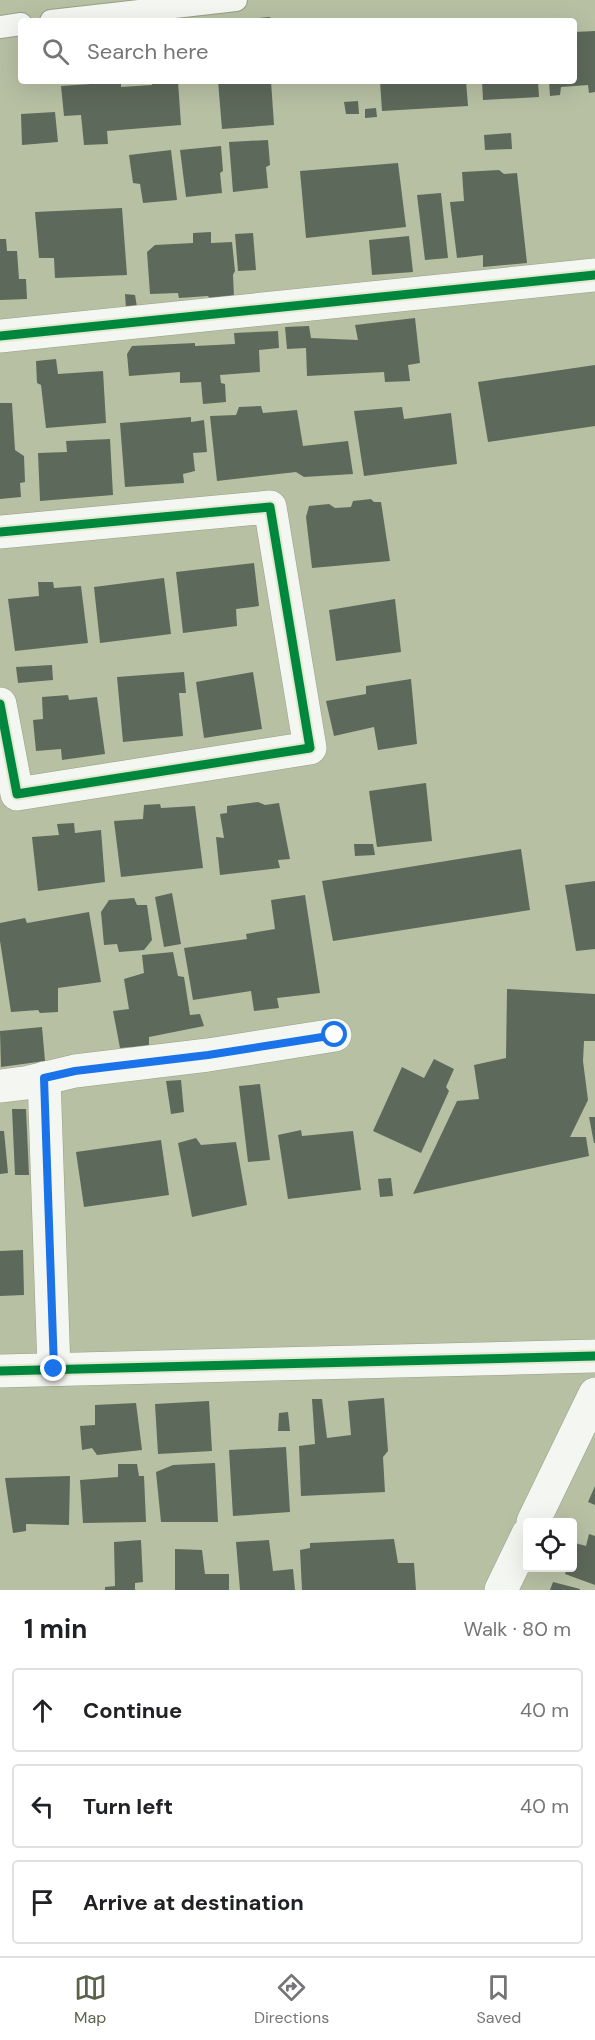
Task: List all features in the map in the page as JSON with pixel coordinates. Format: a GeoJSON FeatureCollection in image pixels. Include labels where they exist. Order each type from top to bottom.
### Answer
{"type":"FeatureCollection","features":[{"type":"Feature","properties":{"kind":"street"},"geometry":{"type":"LineString","coordinates":[[0,336],[595,275]]}},
{"type":"Feature","properties":{"kind":"street"},"geometry":{"type":"LineString","coordinates":[[0,532],[270,507],[310,748],[17,794],[0,704]]}},
{"type":"Feature","properties":{"kind":"street"},"geometry":{"type":"LineString","coordinates":[[0,1086],[25,1083],[75,1071],[208,1055],[335,1035]]}},
{"type":"Feature","properties":{"kind":"street"},"geometry":{"type":"LineString","coordinates":[[44,1078],[54,1369]]}},
{"type":"Feature","properties":{"kind":"street"},"geometry":{"type":"LineString","coordinates":[[0,1371],[595,1356]]}},
{"type":"Feature","properties":{"kind":"street"},"geometry":{"type":"LineString","coordinates":[[535,1518],[595,1394]]}},
{"type":"Feature","properties":{"kind":"street"},"geometry":{"type":"LineString","coordinates":[[501,1590],[523,1544]]}},
{"type":"Feature","properties":{"kind":"lane"},"geometry":{"type":"LineString","coordinates":[[77,18],[236,0]]}},
{"type":"Feature","properties":{"kind":"lane"},"geometry":{"type":"LineString","coordinates":[[0,27],[18,24]]}},
{"type":"Feature","properties":{"kind":"building"},"geometry":{"type":"Polygon","coordinates":[[[595,31],[595,92],[589,93],[588,85],[561,87],[560,95],[550,96],[549,84],[577,84],[577,32],[595,31]]]}},
{"type":"Feature","properties":{"kind":"building"},"geometry":{"type":"Polygon","coordinates":[[[178,84],[181,125],[107,131],[108,144],[84,145],[81,115],[64,116],[61,86],[178,84]]]}},
{"type":"Feature","properties":{"kind":"building"},"geometry":{"type":"Polygon","coordinates":[[[218,84],[271,84],[274,125],[222,129],[218,84]]]}},
{"type":"Feature","properties":{"kind":"building"},"geometry":{"type":"Polygon","coordinates":[[[380,84],[466,84],[468,106],[382,111],[380,84]]]}},
{"type":"Feature","properties":{"kind":"building"},"geometry":{"type":"Polygon","coordinates":[[[482,84],[538,84],[539,97],[483,100],[482,84]]]}},
{"type":"Feature","properties":{"kind":"building"},"geometry":{"type":"Polygon","coordinates":[[[358,101],[359,114],[346,114],[344,102],[358,101]]]}},
{"type":"Feature","properties":{"kind":"building"},"geometry":{"type":"Polygon","coordinates":[[[376,108],[377,117],[365,118],[365,109],[376,108]]]}},
{"type":"Feature","properties":{"kind":"building"},"geometry":{"type":"Polygon","coordinates":[[[55,112],[58,142],[22,145],[21,114],[55,112]]]}},
{"type":"Feature","properties":{"kind":"building"},"geometry":{"type":"Polygon","coordinates":[[[511,133],[512,149],[485,150],[484,135],[511,133]]]}},
{"type":"Feature","properties":{"kind":"building"},"geometry":{"type":"Polygon","coordinates":[[[268,140],[270,165],[266,167],[268,188],[233,192],[229,142],[268,140]]]}},
{"type":"Feature","properties":{"kind":"building"},"geometry":{"type":"Polygon","coordinates":[[[221,146],[222,193],[186,197],[180,150],[221,146]]]}},
{"type":"Feature","properties":{"kind":"building"},"geometry":{"type":"Polygon","coordinates":[[[171,150],[177,200],[143,203],[140,184],[133,183],[129,155],[171,150]]]}},
{"type":"Feature","properties":{"kind":"building"},"geometry":{"type":"Polygon","coordinates":[[[398,163],[406,227],[306,238],[300,171],[398,163]]]}},
{"type":"Feature","properties":{"kind":"building"},"geometry":{"type":"Polygon","coordinates":[[[499,170],[504,174],[517,173],[527,263],[483,267],[483,255],[457,258],[450,202],[464,201],[462,172],[499,170]]]}},
{"type":"Feature","properties":{"kind":"building"},"geometry":{"type":"Polygon","coordinates":[[[441,193],[448,258],[425,260],[417,195],[441,193]]]}},
{"type":"Feature","properties":{"kind":"building"},"geometry":{"type":"Polygon","coordinates":[[[122,208],[127,275],[55,278],[54,258],[39,258],[35,212],[122,208]]]}},
{"type":"Feature","properties":{"kind":"building"},"geometry":{"type":"Polygon","coordinates":[[[211,232],[211,243],[232,242],[235,271],[233,275],[234,298],[211,300],[208,296],[179,298],[178,293],[150,294],[147,252],[155,245],[193,243],[193,233],[211,232]]]}},
{"type":"Feature","properties":{"kind":"building"},"geometry":{"type":"Polygon","coordinates":[[[253,233],[256,270],[238,271],[235,234],[253,233]]]}},
{"type":"Feature","properties":{"kind":"building"},"geometry":{"type":"Polygon","coordinates":[[[409,236],[413,272],[372,275],[369,240],[409,236]]]}},
{"type":"Feature","properties":{"kind":"building"},"geometry":{"type":"Polygon","coordinates":[[[0,239],[6,239],[7,251],[17,251],[19,279],[26,279],[27,299],[0,300],[0,239]]]}},
{"type":"Feature","properties":{"kind":"building"},"geometry":{"type":"Polygon","coordinates":[[[125,294],[135,295],[137,307],[126,309],[125,294]]]}},
{"type":"Feature","properties":{"kind":"building"},"geometry":{"type":"Polygon","coordinates":[[[415,318],[420,363],[408,365],[410,381],[385,382],[384,372],[307,376],[306,348],[287,349],[285,327],[309,326],[311,338],[358,340],[355,325],[415,318]]]}},
{"type":"Feature","properties":{"kind":"building"},"geometry":{"type":"Polygon","coordinates":[[[278,331],[279,348],[259,350],[260,372],[220,375],[221,383],[225,384],[226,402],[203,404],[201,382],[180,383],[180,372],[129,376],[127,354],[132,346],[235,344],[234,333],[278,331]]]}},
{"type":"Feature","properties":{"kind":"building"},"geometry":{"type":"Polygon","coordinates":[[[56,359],[58,374],[103,371],[106,423],[46,428],[41,385],[37,383],[36,361],[56,359]]]}},
{"type":"Feature","properties":{"kind":"building"},"geometry":{"type":"Polygon","coordinates":[[[595,365],[595,426],[488,442],[478,382],[595,365]]]}},
{"type":"Feature","properties":{"kind":"building"},"geometry":{"type":"Polygon","coordinates":[[[0,403],[12,403],[15,450],[24,456],[25,482],[20,483],[21,497],[0,499],[0,403]]]}},
{"type":"Feature","properties":{"kind":"building"},"geometry":{"type":"Polygon","coordinates":[[[261,406],[263,413],[297,410],[303,446],[348,441],[353,474],[304,477],[296,472],[217,481],[210,416],[236,415],[239,407],[261,406]]]}},
{"type":"Feature","properties":{"kind":"building"},"geometry":{"type":"Polygon","coordinates":[[[402,407],[404,419],[451,413],[457,464],[364,476],[354,411],[402,407]]]}},
{"type":"Feature","properties":{"kind":"building"},"geometry":{"type":"Polygon","coordinates":[[[191,417],[191,422],[204,420],[207,452],[193,453],[195,471],[183,474],[184,483],[125,487],[120,423],[191,417]]]}},
{"type":"Feature","properties":{"kind":"building"},"geometry":{"type":"Polygon","coordinates":[[[110,439],[113,495],[40,501],[38,453],[67,452],[66,441],[110,439]]]}},
{"type":"Feature","properties":{"kind":"building"},"geometry":{"type":"Polygon","coordinates":[[[371,499],[374,502],[381,502],[390,561],[312,568],[306,517],[309,506],[329,504],[335,508],[351,507],[353,501],[371,499]]]}},
{"type":"Feature","properties":{"kind":"building"},"geometry":{"type":"Polygon","coordinates":[[[254,563],[259,606],[236,609],[237,626],[183,633],[176,572],[254,563]]]}},
{"type":"Feature","properties":{"kind":"building"},"geometry":{"type":"Polygon","coordinates":[[[164,578],[171,634],[100,643],[94,587],[164,578]]]}},
{"type":"Feature","properties":{"kind":"building"},"geometry":{"type":"Polygon","coordinates":[[[38,582],[53,582],[54,588],[81,586],[88,643],[15,651],[8,599],[39,596],[38,582]]]}},
{"type":"Feature","properties":{"kind":"building"},"geometry":{"type":"Polygon","coordinates":[[[395,599],[401,652],[336,661],[329,610],[395,599]]]}},
{"type":"Feature","properties":{"kind":"building"},"geometry":{"type":"Polygon","coordinates":[[[52,665],[53,680],[18,683],[16,667],[52,665]]]}},
{"type":"Feature","properties":{"kind":"building"},"geometry":{"type":"Polygon","coordinates":[[[184,672],[186,693],[179,693],[183,736],[123,742],[117,677],[184,672]]]}},
{"type":"Feature","properties":{"kind":"building"},"geometry":{"type":"Polygon","coordinates":[[[253,672],[262,729],[204,738],[196,682],[253,672]]]}},
{"type":"Feature","properties":{"kind":"building"},"geometry":{"type":"Polygon","coordinates":[[[411,679],[417,744],[378,750],[374,727],[334,736],[326,701],[366,694],[366,686],[411,679]]]}},
{"type":"Feature","properties":{"kind":"building"},"geometry":{"type":"Polygon","coordinates":[[[68,695],[69,700],[97,697],[105,754],[62,760],[61,749],[36,751],[33,720],[43,719],[42,697],[68,695]]]}},
{"type":"Feature","properties":{"kind":"building"},"geometry":{"type":"Polygon","coordinates":[[[426,783],[432,841],[377,847],[369,791],[426,783]]]}},
{"type":"Feature","properties":{"kind":"building"},"geometry":{"type":"Polygon","coordinates":[[[258,802],[265,805],[279,803],[290,859],[278,860],[280,868],[220,875],[216,837],[224,838],[220,814],[227,813],[227,806],[258,802]]]}},
{"type":"Feature","properties":{"kind":"building"},"geometry":{"type":"Polygon","coordinates":[[[160,804],[161,808],[195,806],[203,868],[121,877],[114,821],[143,819],[144,805],[160,804]]]}},
{"type":"Feature","properties":{"kind":"building"},"geometry":{"type":"Polygon","coordinates":[[[74,823],[75,833],[101,830],[105,882],[38,891],[32,837],[59,835],[57,824],[74,823]]]}},
{"type":"Feature","properties":{"kind":"building"},"geometry":{"type":"Polygon","coordinates":[[[354,844],[373,844],[375,855],[355,856],[354,844]]]}},
{"type":"Feature","properties":{"kind":"building"},"geometry":{"type":"Polygon","coordinates":[[[521,849],[530,910],[333,941],[322,881],[521,849]]]}},
{"type":"Feature","properties":{"kind":"building"},"geometry":{"type":"Polygon","coordinates":[[[595,881],[595,949],[576,951],[565,885],[595,881]]]}},
{"type":"Feature","properties":{"kind":"building"},"geometry":{"type":"Polygon","coordinates":[[[172,893],[181,944],[164,947],[155,897],[172,893]]]}},
{"type":"Feature","properties":{"kind":"building"},"geometry":{"type":"Polygon","coordinates":[[[305,895],[320,993],[277,998],[279,1008],[254,1011],[251,991],[193,1000],[184,948],[247,939],[246,934],[275,929],[271,900],[305,895]]]}},
{"type":"Feature","properties":{"kind":"building"},"geometry":{"type":"Polygon","coordinates":[[[134,898],[137,905],[147,905],[152,940],[144,950],[119,952],[117,944],[104,945],[101,912],[109,900],[134,898]]]}},
{"type":"Feature","properties":{"kind":"building"},"geometry":{"type":"Polygon","coordinates":[[[89,912],[101,982],[58,988],[58,1012],[40,1013],[38,1010],[11,1012],[0,941],[0,923],[25,918],[27,923],[89,912]]]}},
{"type":"Feature","properties":{"kind":"building"},"geometry":{"type":"Polygon","coordinates":[[[173,952],[178,976],[184,977],[190,1015],[200,1014],[204,1026],[149,1037],[149,1046],[120,1048],[113,1011],[129,1009],[124,979],[144,973],[142,955],[173,952]]]}},
{"type":"Feature","properties":{"kind":"building"},"geometry":{"type":"Polygon","coordinates":[[[507,989],[595,994],[595,1041],[584,1041],[583,1061],[588,1100],[570,1137],[586,1137],[589,1156],[413,1194],[457,1101],[479,1099],[474,1065],[506,1058],[507,989]]]}},
{"type":"Feature","properties":{"kind":"building"},"geometry":{"type":"Polygon","coordinates":[[[42,1027],[45,1061],[1,1067],[0,1031],[42,1027]]]}},
{"type":"Feature","properties":{"kind":"building"},"geometry":{"type":"Polygon","coordinates":[[[434,1059],[454,1069],[446,1087],[449,1091],[421,1153],[373,1131],[402,1067],[424,1078],[434,1059]]]}},
{"type":"Feature","properties":{"kind":"building"},"geometry":{"type":"Polygon","coordinates":[[[181,1080],[184,1112],[171,1114],[166,1081],[181,1080]]]}},
{"type":"Feature","properties":{"kind":"building"},"geometry":{"type":"Polygon","coordinates":[[[260,1084],[270,1160],[248,1162],[239,1086],[260,1084]]]}},
{"type":"Feature","properties":{"kind":"building"},"geometry":{"type":"Polygon","coordinates":[[[12,1109],[26,1109],[29,1175],[15,1175],[12,1109]]]}},
{"type":"Feature","properties":{"kind":"building"},"geometry":{"type":"Polygon","coordinates":[[[589,1117],[595,1117],[595,1143],[594,1143],[589,1117]]]}},
{"type":"Feature","properties":{"kind":"building"},"geometry":{"type":"Polygon","coordinates":[[[301,1130],[302,1136],[353,1131],[361,1190],[288,1199],[278,1135],[301,1130]]]}},
{"type":"Feature","properties":{"kind":"building"},"geometry":{"type":"Polygon","coordinates":[[[0,1131],[4,1131],[8,1173],[0,1174],[0,1131]]]}},
{"type":"Feature","properties":{"kind":"building"},"geometry":{"type":"Polygon","coordinates":[[[196,1138],[201,1145],[236,1142],[247,1205],[192,1217],[178,1143],[196,1138]]]}},
{"type":"Feature","properties":{"kind":"building"},"geometry":{"type":"Polygon","coordinates":[[[161,1140],[169,1195],[84,1207],[76,1152],[161,1140]]]}},
{"type":"Feature","properties":{"kind":"building"},"geometry":{"type":"Polygon","coordinates":[[[391,1178],[393,1196],[380,1197],[378,1179],[391,1178]]]}},
{"type":"Feature","properties":{"kind":"building"},"geometry":{"type":"Polygon","coordinates":[[[23,1250],[24,1295],[0,1296],[0,1251],[23,1250]]]}},
{"type":"Feature","properties":{"kind":"building"},"geometry":{"type":"Polygon","coordinates":[[[384,1398],[388,1451],[383,1457],[385,1492],[301,1496],[299,1446],[315,1444],[312,1399],[322,1399],[327,1438],[351,1435],[348,1401],[384,1398]]]}},
{"type":"Feature","properties":{"kind":"building"},"geometry":{"type":"Polygon","coordinates":[[[209,1401],[212,1451],[158,1454],[155,1404],[209,1401]]]}},
{"type":"Feature","properties":{"kind":"building"},"geometry":{"type":"Polygon","coordinates":[[[136,1403],[142,1450],[97,1455],[92,1448],[82,1450],[80,1426],[95,1425],[95,1405],[136,1403]]]}},
{"type":"Feature","properties":{"kind":"building"},"geometry":{"type":"Polygon","coordinates":[[[288,1412],[290,1431],[278,1431],[279,1413],[288,1412]]]}},
{"type":"Feature","properties":{"kind":"building"},"geometry":{"type":"Polygon","coordinates":[[[286,1447],[290,1512],[233,1516],[229,1450],[286,1447]]]}},
{"type":"Feature","properties":{"kind":"building"},"geometry":{"type":"Polygon","coordinates":[[[215,1463],[218,1522],[161,1522],[156,1472],[173,1465],[215,1463]]]}},
{"type":"Feature","properties":{"kind":"building"},"geometry":{"type":"Polygon","coordinates":[[[118,1464],[137,1464],[139,1476],[144,1476],[146,1522],[83,1523],[80,1480],[118,1477],[118,1464]]]}},
{"type":"Feature","properties":{"kind":"building"},"geometry":{"type":"Polygon","coordinates":[[[70,1476],[69,1525],[26,1524],[26,1531],[13,1533],[5,1478],[70,1476]]]}},
{"type":"Feature","properties":{"kind":"building"},"geometry":{"type":"Polygon","coordinates":[[[595,1486],[595,1505],[588,1502],[595,1486]]]}},
{"type":"Feature","properties":{"kind":"building"},"geometry":{"type":"Polygon","coordinates":[[[589,1534],[595,1536],[595,1585],[565,1574],[566,1572],[577,1572],[577,1544],[586,1546],[589,1534]]]}},
{"type":"Feature","properties":{"kind":"building"},"geometry":{"type":"Polygon","coordinates":[[[394,1539],[398,1563],[414,1563],[416,1590],[302,1590],[300,1550],[310,1548],[310,1543],[394,1539]]]}},
{"type":"Feature","properties":{"kind":"building"},"geometry":{"type":"Polygon","coordinates":[[[141,1540],[143,1582],[135,1583],[135,1590],[105,1590],[105,1587],[115,1586],[114,1542],[141,1540]]]}},
{"type":"Feature","properties":{"kind":"building"},"geometry":{"type":"Polygon","coordinates":[[[269,1540],[273,1571],[293,1569],[295,1590],[240,1590],[236,1542],[269,1540]]]}},
{"type":"Feature","properties":{"kind":"building"},"geometry":{"type":"Polygon","coordinates":[[[175,1549],[202,1550],[205,1574],[229,1574],[229,1590],[175,1590],[175,1549]]]}},
{"type":"Feature","properties":{"kind":"building"},"geometry":{"type":"Polygon","coordinates":[[[553,1582],[580,1589],[580,1590],[550,1590],[553,1582]]]}},
{"type":"Feature","properties":{"kind":"cycle path"},"geometry":{"type":"LineString","coordinates":[[0,336],[595,275]]}},
{"type":"Feature","properties":{"kind":"cycle path"},"geometry":{"type":"LineString","coordinates":[[0,532],[270,507],[310,748],[17,794],[0,704]]}},
{"type":"Feature","properties":{"kind":"cycle path"},"geometry":{"type":"LineString","coordinates":[[0,1371],[595,1356]]}},
{"type":"Feature","properties":{"kind":"route"},"geometry":{"type":"LineString","coordinates":[[54,1369],[44,1078],[75,1071],[208,1055],[335,1035]]}}]}
